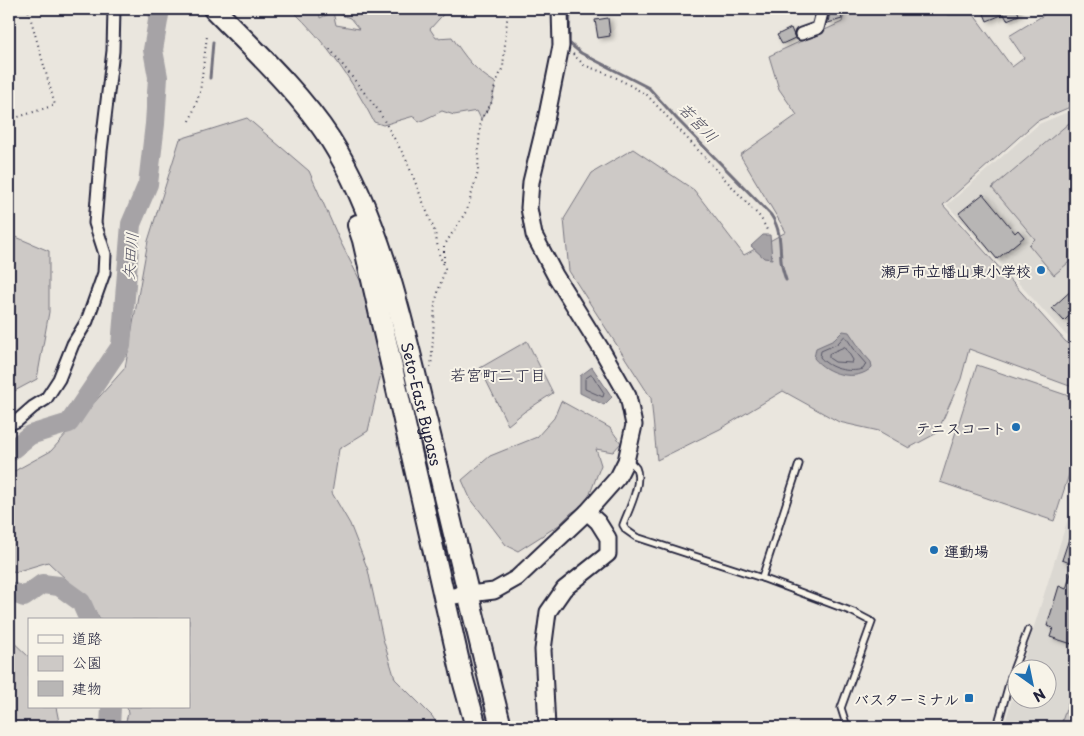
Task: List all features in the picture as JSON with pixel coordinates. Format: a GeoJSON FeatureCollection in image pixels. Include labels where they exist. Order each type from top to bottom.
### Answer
{"type":"FeatureCollection","features":[{"type":"Feature","properties":{"kind":"highway","name":"Seto-East Bypass"},"geometry":{"type":"LineString","coordinates":[[214,9],[314,116],[331,141],[367,214],[381,251],[415,374],[501,727]]}},
{"type":"Feature","properties":{"kind":"highway","name":"Seto-East Bypass"},"geometry":{"type":"LineString","coordinates":[[299,100],[344,185],[364,240],[463,680],[476,727]]}},
{"type":"Feature","properties":{"kind":"street"},"geometry":{"type":"LineString","coordinates":[[9,424],[17,421],[46,399],[59,379],[72,344],[87,321],[104,273],[105,254],[95,223],[101,151],[113,51],[114,9]]}},
{"type":"Feature","properties":{"kind":"street"},"geometry":{"type":"LineString","coordinates":[[445,597],[494,591],[517,578],[587,512],[618,477],[626,459],[634,425],[628,396],[555,275],[534,235],[529,208],[531,182],[561,46],[560,9]]}},
{"type":"Feature","properties":{"kind":"street"},"geometry":{"type":"LineString","coordinates":[[801,34],[818,28],[823,9]]}},
{"type":"Feature","properties":{"kind":"street"},"geometry":{"type":"LineString","coordinates":[[547,727],[543,650],[548,612],[564,590],[608,554],[608,538],[598,522],[587,512]]}},
{"type":"Feature","properties":{"kind":"lane"},"geometry":{"type":"LineString","coordinates":[[626,459],[636,467],[638,477],[636,493],[623,525],[636,538],[762,578],[853,612],[872,622],[841,708],[847,727]]}},
{"type":"Feature","properties":{"kind":"lane"},"geometry":{"type":"LineString","coordinates":[[762,578],[799,464]]}},
{"type":"Feature","properties":{"kind":"lane"},"geometry":{"type":"LineString","coordinates":[[997,727],[1012,673],[1028,630]]}},
{"type":"Feature","properties":{"kind":"path"},"geometry":{"type":"LineString","coordinates":[[9,120],[55,104],[28,9]]}},
{"type":"Feature","properties":{"kind":"path"},"geometry":{"type":"LineString","coordinates":[[415,374],[431,369],[435,303],[445,268],[444,246],[467,210],[478,172],[478,141],[481,119],[491,104],[495,85],[503,67],[508,9]]}},
{"type":"Feature","properties":{"kind":"path"},"geometry":{"type":"LineString","coordinates":[[190,121],[200,92],[207,36]]}},
{"type":"Feature","properties":{"kind":"path"},"geometry":{"type":"LineString","coordinates":[[561,46],[584,65],[648,95],[760,218],[767,230]]}},
{"type":"Feature","properties":{"kind":"path"},"geometry":{"type":"LineString","coordinates":[[330,49],[378,110],[406,159],[436,232],[439,254],[444,262]]}},
{"type":"Feature","properties":{"kind":"shaded area","name":"瀬戸市立幡山東小学校"},"geometry":{"type":"Polygon","coordinates":[[[1075,109],[1075,339],[1066,335],[947,205],[1039,124],[1075,109]]]}},
{"type":"Feature","properties":{"kind":"shaded area"},"geometry":{"type":"Polygon","coordinates":[[[1075,496],[1075,727],[1004,727],[1009,708],[1056,708],[1056,658],[1024,658],[1075,496]]]}},
{"type":"Feature","properties":{"kind":"green space"},"geometry":{"type":"Polygon","coordinates":[[[291,9],[319,9],[320,18],[333,12],[331,9],[448,9],[430,29],[436,38],[452,37],[471,63],[482,74],[496,83],[491,104],[481,119],[477,111],[454,115],[442,111],[419,122],[414,116],[383,125],[374,122],[337,62],[291,9]],[[333,12],[336,25],[359,29],[350,18],[333,12]]]}},
{"type":"Feature","properties":{"kind":"green space"},"geometry":{"type":"Polygon","coordinates":[[[845,9],[944,9],[947,15],[974,15],[1012,67],[1024,58],[1009,36],[1047,13],[1047,9],[1075,9],[1075,105],[1037,121],[943,205],[1066,342],[1075,346],[1075,388],[969,349],[961,379],[937,433],[909,448],[879,431],[839,422],[783,391],[720,429],[657,460],[651,398],[569,271],[564,219],[592,173],[633,149],[694,190],[744,255],[786,232],[740,155],[797,115],[779,89],[769,56],[842,22],[845,9]]]}},
{"type":"Feature","properties":{"kind":"green space"},"geometry":{"type":"Polygon","coordinates":[[[247,118],[309,171],[340,241],[370,300],[386,352],[368,431],[339,449],[332,493],[350,524],[368,570],[383,639],[395,679],[432,716],[439,727],[124,727],[128,714],[127,708],[190,708],[190,618],[99,618],[91,603],[48,562],[15,572],[9,569],[9,474],[51,451],[125,368],[148,241],[180,139],[247,118]]]}},
{"type":"Feature","properties":{"kind":"green space"},"geometry":{"type":"Polygon","coordinates":[[[1075,118],[1075,257],[1054,275],[1029,245],[1035,239],[992,188],[1075,118]]]}},
{"type":"Feature","properties":{"kind":"green space"},"geometry":{"type":"Polygon","coordinates":[[[9,234],[49,251],[49,312],[37,379],[9,394],[9,234]]]}},
{"type":"Feature","properties":{"kind":"green space"},"geometry":{"type":"Polygon","coordinates":[[[527,341],[553,393],[508,425],[480,368],[527,341]]]}},
{"type":"Feature","properties":{"kind":"green space","name":"テニスコート"},"geometry":{"type":"Polygon","coordinates":[[[977,365],[1075,398],[1075,456],[1054,521],[940,482],[977,365]]]}},
{"type":"Feature","properties":{"kind":"green space"},"geometry":{"type":"Polygon","coordinates":[[[561,401],[610,428],[621,443],[613,452],[596,449],[601,465],[586,504],[571,513],[559,525],[518,551],[506,545],[470,498],[462,480],[490,456],[537,437],[554,418],[561,401]]]}},
{"type":"Feature","properties":{"kind":"green space"},"geometry":{"type":"Polygon","coordinates":[[[9,638],[28,656],[28,708],[56,708],[60,727],[9,727],[9,638]]]}},
{"type":"Feature","properties":{"kind":"green space"},"geometry":{"type":"Polygon","coordinates":[[[1075,683],[1075,727],[1060,727],[1075,683]]]}},
{"type":"Feature","properties":{"kind":"water"},"geometry":{"type":"Polygon","coordinates":[[[763,235],[770,235],[772,259],[764,258],[751,246],[763,235]]]}},
{"type":"Feature","properties":{"kind":"water"},"geometry":{"type":"Polygon","coordinates":[[[843,331],[849,332],[871,362],[872,367],[866,372],[850,375],[834,372],[819,364],[814,358],[816,348],[834,340],[843,331]]]}},
{"type":"Feature","properties":{"kind":"water"},"geometry":{"type":"Polygon","coordinates":[[[592,367],[612,397],[604,405],[580,393],[580,376],[592,367]]]}},
{"type":"Feature","properties":{"kind":"building"},"geometry":{"type":"Polygon","coordinates":[[[839,9],[842,19],[828,23],[830,11],[839,9]]]}},
{"type":"Feature","properties":{"kind":"building"},"geometry":{"type":"Polygon","coordinates":[[[982,9],[1017,9],[1019,15],[1007,20],[1004,14],[987,21],[982,9]]]}},
{"type":"Feature","properties":{"kind":"building"},"geometry":{"type":"Polygon","coordinates":[[[608,18],[610,36],[598,38],[595,20],[608,18]]]}},
{"type":"Feature","properties":{"kind":"building"},"geometry":{"type":"Polygon","coordinates":[[[791,28],[795,38],[782,44],[777,35],[791,28]]]}},
{"type":"Feature","properties":{"kind":"building"},"geometry":{"type":"Polygon","coordinates":[[[983,194],[1015,233],[1018,230],[1024,237],[997,259],[959,213],[983,194]]]}},
{"type":"Feature","properties":{"kind":"building"},"geometry":{"type":"Polygon","coordinates":[[[1075,287],[1075,310],[1064,321],[1052,308],[1075,287]]]}},
{"type":"Feature","properties":{"kind":"building"},"geometry":{"type":"Polygon","coordinates":[[[1075,524],[1075,565],[1062,560],[1075,524]]]}},
{"type":"Feature","properties":{"kind":"building"},"geometry":{"type":"Polygon","coordinates":[[[1073,567],[1075,567],[1075,645],[1050,637],[1053,628],[1047,626],[1059,586],[1066,589],[1073,567]]]}},
{"type":"Feature","properties":{"kind":"waterway","name":"矢田川"},"geometry":{"type":"LineString","coordinates":[[9,452],[30,435],[69,423],[121,346],[131,224],[148,184],[155,124],[158,77],[153,50],[160,9]]}},
{"type":"Feature","properties":{"kind":"waterway","name":"若宮川"},"geometry":{"type":"LineString","coordinates":[[570,9],[569,43],[581,53],[649,88],[771,215],[778,232],[782,269],[786,280]]}},
{"type":"Feature","properties":{"kind":"waterway"},"geometry":{"type":"LineString","coordinates":[[210,78],[213,42]]}},
{"type":"Feature","properties":{"kind":"waterway"},"geometry":{"type":"LineString","coordinates":[[9,591],[24,597],[42,584],[59,586],[81,602],[88,618]]}},
{"type":"Feature","properties":{"kind":"waterway"},"geometry":{"type":"LineString","coordinates":[[110,727],[111,708]]}},
{"type":"Feature","properties":{"kind":"place","name":"瀬戸市立幡山東小学校"},"geometry":{"type":"Point","coordinates":[1041,270]}},
{"type":"Feature","properties":{"kind":"place","name":"テニスコート"},"geometry":{"type":"Point","coordinates":[1016,427]}},
{"type":"Feature","properties":{"kind":"place","name":"運動場"},"geometry":{"type":"Point","coordinates":[934,550]}},
{"type":"Feature","properties":{"kind":"place","name":"バスターミナル"},"geometry":{"type":"Point","coordinates":[969,698]}},
{"type":"Feature","properties":{"kind":"district","name":"若宮町二丁目"},"geometry":{"type":"Point","coordinates":[498,374]}}]}
